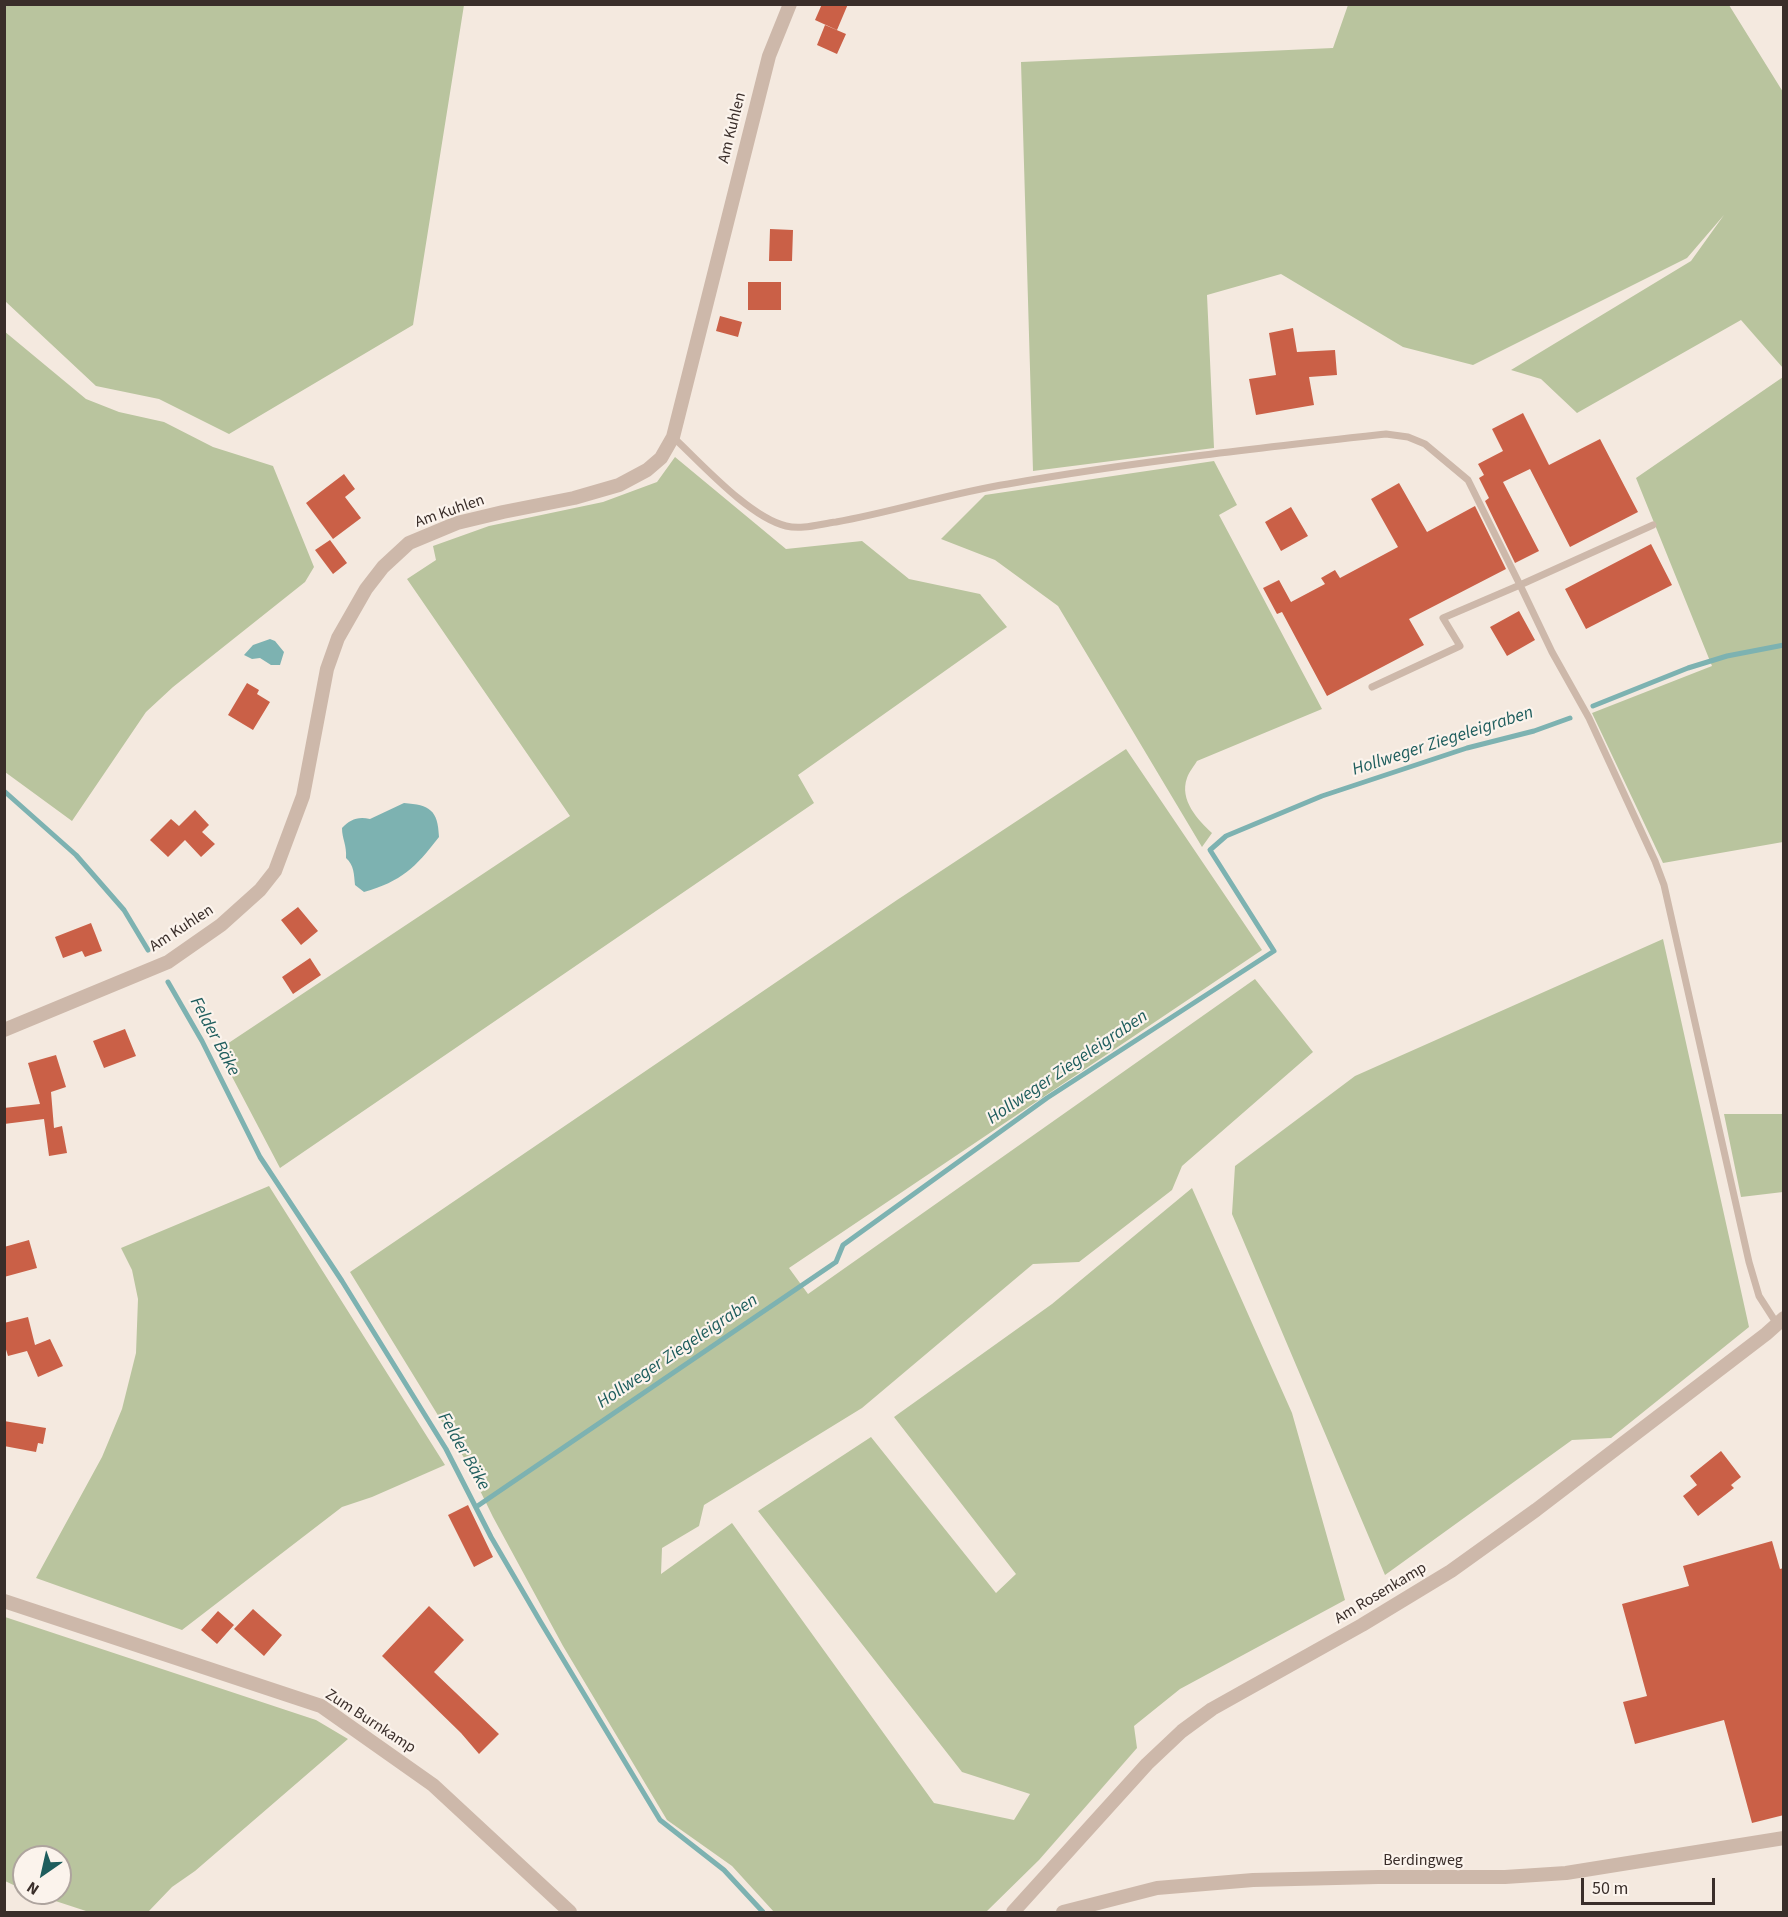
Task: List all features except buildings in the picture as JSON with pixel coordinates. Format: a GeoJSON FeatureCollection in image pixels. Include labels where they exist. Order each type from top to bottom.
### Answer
{"type":"FeatureCollection","features":[{"type":"Feature","properties":{"kind":"street","name":"Am Kuhlen"},"geometry":{"type":"LineString","coordinates":[[4,1030],[168,962],[222,925],[260,890],[275,871],[303,796],[327,669],[338,638],[366,589],[383,567],[410,543],[457,523],[574,498],[619,485],[647,470],[661,458],[673,437],[769,56],[790,4]]}},
{"type":"Feature","properties":{"kind":"street","name":"Am Rosenkamp"},"geometry":{"type":"LineString","coordinates":[[1013,1912],[1147,1764],[1182,1731],[1212,1710],[1451,1571],[1536,1510],[1780,1321]]}},
{"type":"Feature","properties":{"kind":"street","name":"Zum Burnkamp"},"geometry":{"type":"LineString","coordinates":[[4,1601],[321,1706],[434,1785],[570,1912]]}},
{"type":"Feature","properties":{"kind":"street","name":"Berdingweg"},"geometry":{"type":"LineString","coordinates":[[1063,1912],[1129,1894],[1168,1887],[1253,1880],[1505,1877],[1566,1873],[1784,1838]]}},
{"type":"Feature","properties":{"kind":"lane"},"geometry":{"type":"LineString","coordinates":[[673,437],[743,502],[766,517],[787,526],[805,527],[874,515],[1007,484],[1228,452],[1386,434],[1408,437],[1425,444],[1468,480],[1552,652],[1589,718],[1661,877],[1749,1262],[1759,1296],[1780,1321]]}},
{"type":"Feature","properties":{"kind":"lane"},"geometry":{"type":"LineString","coordinates":[[1372,687],[1460,646],[1443,618],[1653,525]]}},
{"type":"Feature","properties":{"kind":"green space"},"geometry":{"type":"Polygon","coordinates":[[[4,5],[464,5],[413,325],[229,434],[159,399],[96,386],[5,301],[4,5]]]}},
{"type":"Feature","properties":{"kind":"green space"},"geometry":{"type":"Polygon","coordinates":[[[1348,5],[1729,5],[1783,92],[1783,368],[1741,320],[1577,413],[1541,379],[1511,370],[1691,261],[1724,215],[1687,258],[1473,365],[1403,347],[1281,274],[1207,295],[1214,448],[1033,471],[1021,62],[1333,48],[1348,5]]]}},
{"type":"Feature","properties":{"kind":"green space"},"geometry":{"type":"Polygon","coordinates":[[[4,331],[86,399],[119,412],[164,422],[213,447],[273,466],[314,567],[305,582],[173,687],[146,712],[72,821],[5,772],[4,331]]]}},
{"type":"Feature","properties":{"kind":"green space"},"geometry":{"type":"Polygon","coordinates":[[[1783,377],[1783,842],[1663,863],[1592,713],[1712,666],[1636,478],[1783,377]]]}},
{"type":"Feature","properties":{"kind":"green space"},"geometry":{"type":"Polygon","coordinates":[[[675,457],[786,549],[862,541],[909,579],[980,594],[1007,627],[798,775],[814,803],[280,1168],[218,1050],[570,816],[407,579],[436,560],[433,546],[489,526],[603,502],[657,482],[675,457]]]}},
{"type":"Feature","properties":{"kind":"green space"},"geometry":{"type":"Polygon","coordinates":[[[1214,461],[1237,505],[1219,515],[1322,709],[1197,761],[1190,771],[1185,786],[1191,809],[1212,833],[1202,847],[1058,606],[995,560],[941,539],[985,495],[1214,461]]]}},
{"type":"Feature","properties":{"kind":"green space"},"geometry":{"type":"Polygon","coordinates":[[[1126,749],[1262,950],[789,1268],[808,1294],[1255,979],[1313,1052],[1182,1166],[1172,1190],[1079,1262],[1033,1264],[862,1408],[704,1505],[699,1526],[662,1548],[661,1574],[732,1523],[934,1803],[1014,1820],[1030,1794],[962,1772],[758,1511],[871,1437],[996,1593],[1016,1574],[894,1417],[1052,1304],[1192,1188],[1292,1413],[1345,1600],[1180,1689],[1134,1726],[1137,1748],[1039,1860],[986,1912],[774,1912],[732,1866],[667,1820],[563,1646],[493,1517],[463,1456],[350,1272],[897,900],[1126,749]]]}},
{"type":"Feature","properties":{"kind":"green space"},"geometry":{"type":"Polygon","coordinates":[[[1663,939],[1749,1327],[1611,1438],[1572,1440],[1385,1575],[1232,1214],[1235,1166],[1355,1076],[1663,939]]]}},
{"type":"Feature","properties":{"kind":"green space"},"geometry":{"type":"Polygon","coordinates":[[[1724,1114],[1783,1114],[1783,1192],[1741,1197],[1724,1114]]]}},
{"type":"Feature","properties":{"kind":"green space"},"geometry":{"type":"Polygon","coordinates":[[[269,1186],[445,1465],[372,1497],[342,1507],[182,1630],[36,1578],[102,1457],[122,1409],[136,1353],[138,1299],[132,1270],[121,1248],[269,1186]]]}},
{"type":"Feature","properties":{"kind":"green space"},"geometry":{"type":"Polygon","coordinates":[[[5,1617],[316,1720],[348,1739],[195,1871],[172,1887],[148,1912],[89,1912],[68,1905],[72,1905],[72,1845],[12,1845],[12,1884],[5,1881],[5,1617]]]}},
{"type":"Feature","properties":{"kind":"water"},"geometry":{"type":"Polygon","coordinates":[[[270,639],[275,641],[284,652],[280,665],[271,665],[260,658],[252,659],[244,655],[253,645],[270,639]]]}},
{"type":"Feature","properties":{"kind":"water"},"geometry":{"type":"Polygon","coordinates":[[[404,803],[420,805],[431,811],[437,821],[439,837],[407,872],[388,883],[364,892],[355,885],[352,867],[346,858],[342,828],[354,819],[370,819],[404,803]]]}},
{"type":"Feature","properties":{"kind":"waterway","name":"Hollweger Ziegeleigraben"},"geometry":{"type":"LineString","coordinates":[[1593,706],[1688,668],[1727,656],[1784,645]]}},
{"type":"Feature","properties":{"kind":"waterway","name":"Hollweger Ziegeleigraben"},"geometry":{"type":"LineString","coordinates":[[476,1507],[836,1262],[843,1245],[1047,1098],[1274,951],[1210,850],[1226,836],[1322,796],[1467,748],[1534,731],[1570,718]]}},
{"type":"Feature","properties":{"kind":"waterway","name":"Felder Bäke"},"geometry":{"type":"LineString","coordinates":[[4,791],[76,855],[124,910],[148,950]]}},
{"type":"Feature","properties":{"kind":"waterway","name":"Felder Bäke"},"geometry":{"type":"LineString","coordinates":[[168,982],[202,1041],[260,1157],[342,1281],[446,1449],[491,1537],[660,1820],[724,1870],[763,1912]]}}]}
